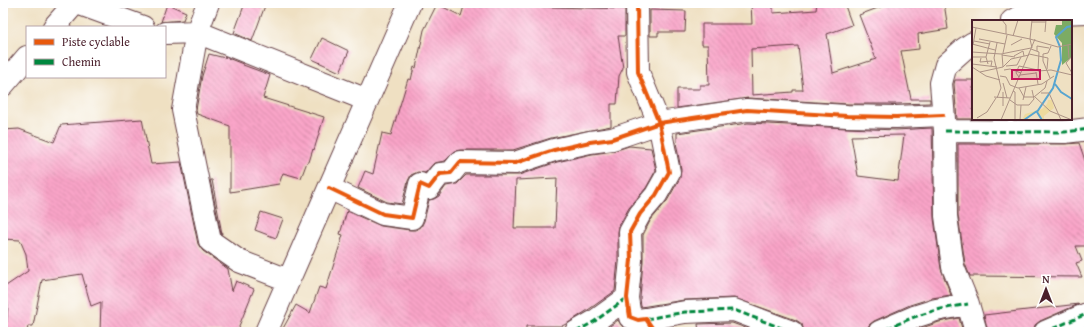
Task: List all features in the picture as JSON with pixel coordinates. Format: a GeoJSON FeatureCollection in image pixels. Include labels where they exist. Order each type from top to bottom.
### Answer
{"type":"FeatureCollection","features":[{"type":"Feature","properties":{"kind":"street"},"geometry":{"type":"LineString","coordinates":[[55,26],[76,3],[140,26]]}},
{"type":"Feature","properties":{"kind":"street"},"geometry":{"type":"LineString","coordinates":[[208,3],[197,32],[183,110],[210,241],[239,261],[288,280]]}},
{"type":"Feature","properties":{"kind":"street"},"geometry":{"type":"LineString","coordinates":[[266,332],[410,3]]}},
{"type":"Feature","properties":{"kind":"street"},"geometry":{"type":"LineString","coordinates":[[637,3],[638,72],[659,123],[669,172],[656,195],[640,214],[630,232],[631,260],[627,298],[630,317],[650,325],[685,312],[734,310],[792,332]]}},
{"type":"Feature","properties":{"kind":"street"},"geometry":{"type":"LineString","coordinates":[[1018,13],[1089,12]]}},
{"type":"Feature","properties":{"kind":"street"},"geometry":{"type":"LineString","coordinates":[[166,33],[197,32],[368,100]]}},
{"type":"Feature","properties":{"kind":"street"},"geometry":{"type":"LineString","coordinates":[[972,44],[946,65],[940,83],[944,123],[946,216],[953,267],[968,304],[976,332]]}},
{"type":"Feature","properties":{"kind":"street"},"geometry":{"type":"LineString","coordinates":[[3,85],[26,58]]}},
{"type":"Feature","properties":{"kind":"street"},"geometry":{"type":"LineString","coordinates":[[329,188],[383,214],[412,218],[420,184],[429,188],[440,174],[451,174],[460,162],[515,163],[554,150],[612,138],[659,123],[747,110],[847,116],[896,117],[944,123],[1065,132],[1089,129]]}},
{"type":"Feature","properties":{"kind":"street"},"geometry":{"type":"LineString","coordinates":[[576,332],[595,321],[627,298]]}},
{"type":"Feature","properties":{"kind":"street"},"geometry":{"type":"LineString","coordinates":[[879,332],[914,317],[936,310],[968,304]]}},
{"type":"Feature","properties":{"kind":"street"},"geometry":{"type":"LineString","coordinates":[[1045,332],[1089,313]]}},
{"type":"Feature","properties":{"kind":"building"},"geometry":{"type":"Polygon","coordinates":[[[245,3],[266,3],[252,41],[234,33],[245,3]]]}},
{"type":"Feature","properties":{"kind":"building"},"geometry":{"type":"Polygon","coordinates":[[[465,3],[517,3],[517,6],[625,9],[625,36],[618,36],[623,68],[619,76],[617,104],[611,104],[611,126],[551,138],[513,150],[455,151],[445,161],[434,163],[425,173],[418,172],[411,175],[402,204],[387,202],[358,188],[365,171],[373,174],[382,133],[391,135],[408,79],[411,80],[414,67],[416,68],[424,30],[437,4],[461,16],[465,3]]]}},
{"type":"Feature","properties":{"kind":"building"},"geometry":{"type":"Polygon","coordinates":[[[751,3],[773,3],[773,13],[816,10],[817,3],[844,3],[852,25],[827,34],[833,73],[876,59],[859,15],[891,3],[913,3],[913,6],[944,3],[948,29],[918,34],[919,49],[901,51],[911,99],[930,99],[930,103],[848,104],[748,98],[677,108],[677,89],[700,89],[700,85],[709,85],[708,45],[702,45],[702,24],[752,24],[751,3]],[[798,46],[751,49],[752,95],[803,90],[798,46]]]}},
{"type":"Feature","properties":{"kind":"building"},"geometry":{"type":"Polygon","coordinates":[[[167,4],[186,12],[183,20],[161,22],[167,4]]]}},
{"type":"Feature","properties":{"kind":"building"},"geometry":{"type":"Polygon","coordinates":[[[650,10],[686,11],[685,32],[658,32],[658,36],[650,36],[650,10]]]}},
{"type":"Feature","properties":{"kind":"building"},"geometry":{"type":"Polygon","coordinates":[[[322,38],[349,51],[340,72],[312,59],[322,38]]]}},
{"type":"Feature","properties":{"kind":"building"},"geometry":{"type":"Polygon","coordinates":[[[209,54],[225,57],[270,75],[263,98],[324,117],[314,150],[313,149],[309,162],[307,162],[301,178],[283,173],[279,184],[230,192],[230,126],[197,114],[196,110],[202,76],[209,54]]]}},
{"type":"Feature","properties":{"kind":"building"},"geometry":{"type":"Polygon","coordinates":[[[955,80],[972,80],[972,119],[957,119],[954,84],[955,80]]]}},
{"type":"Feature","properties":{"kind":"building"},"geometry":{"type":"Polygon","coordinates":[[[142,119],[151,164],[181,162],[198,244],[203,251],[228,269],[232,291],[236,281],[254,289],[239,326],[240,332],[100,332],[101,302],[91,306],[82,274],[42,280],[33,326],[28,326],[27,332],[6,329],[8,305],[3,298],[3,288],[28,271],[26,254],[20,240],[3,239],[3,130],[19,129],[54,142],[61,125],[142,119]]]}},
{"type":"Feature","properties":{"kind":"building"},"geometry":{"type":"Polygon","coordinates":[[[748,123],[896,130],[932,128],[934,218],[941,269],[951,295],[932,298],[910,305],[874,321],[869,325],[867,332],[804,332],[802,324],[796,320],[734,298],[684,300],[641,307],[640,298],[643,261],[643,235],[650,221],[667,201],[680,178],[681,170],[676,142],[677,133],[748,123]],[[904,135],[851,136],[858,176],[898,181],[904,135]]]}},
{"type":"Feature","properties":{"kind":"building"},"geometry":{"type":"Polygon","coordinates":[[[1079,143],[1087,166],[1087,221],[1089,221],[1089,246],[1076,246],[1082,261],[1076,263],[1082,277],[970,276],[965,264],[958,215],[958,144],[1079,143]]]}},
{"type":"Feature","properties":{"kind":"building"},"geometry":{"type":"Polygon","coordinates":[[[629,146],[651,148],[656,170],[646,188],[629,208],[619,226],[615,291],[568,323],[562,326],[526,326],[526,332],[281,332],[296,305],[310,313],[319,287],[326,289],[343,235],[340,234],[347,211],[381,226],[416,230],[421,227],[424,221],[429,200],[439,196],[446,186],[457,184],[466,175],[519,175],[557,162],[592,154],[614,151],[629,146]],[[557,178],[516,180],[514,228],[555,228],[557,178]]]}},
{"type":"Feature","properties":{"kind":"building"},"geometry":{"type":"Polygon","coordinates":[[[210,180],[212,180],[222,234],[221,234],[210,180]]]}},
{"type":"Feature","properties":{"kind":"building"},"geometry":{"type":"Polygon","coordinates":[[[261,212],[283,219],[276,238],[255,230],[261,212]]]}},
{"type":"Feature","properties":{"kind":"building"},"geometry":{"type":"Polygon","coordinates":[[[1079,304],[1040,321],[1035,325],[1033,332],[988,332],[984,315],[1079,304]]]}},
{"type":"Feature","properties":{"kind":"building"},"geometry":{"type":"Polygon","coordinates":[[[959,318],[963,332],[911,332],[939,322],[959,318]]]}},
{"type":"Feature","properties":{"kind":"building"},"geometry":{"type":"Polygon","coordinates":[[[618,320],[626,329],[626,332],[605,332],[606,329],[618,320]]]}},
{"type":"Feature","properties":{"kind":"building"},"geometry":{"type":"Polygon","coordinates":[[[732,323],[757,332],[699,332],[698,324],[732,323]]]}},
{"type":"Feature","properties":{"kind":"marked path"},"geometry":{"type":"LineString","coordinates":[[945,131],[1065,132],[1089,129]]}},
{"type":"Feature","properties":{"kind":"marked path"},"geometry":{"type":"LineString","coordinates":[[576,332],[595,321],[627,298]]}},
{"type":"Feature","properties":{"kind":"marked path"},"geometry":{"type":"LineString","coordinates":[[879,332],[914,317],[936,310],[968,304]]}},
{"type":"Feature","properties":{"kind":"marked path"},"geometry":{"type":"LineString","coordinates":[[646,319],[685,312],[734,310],[792,332]]}},
{"type":"Feature","properties":{"kind":"marked path"},"geometry":{"type":"LineString","coordinates":[[1045,332],[1089,313]]}},
{"type":"Feature","properties":{"kind":"cycle path"},"geometry":{"type":"LineString","coordinates":[[637,3],[638,72],[659,123],[669,172],[656,195],[640,214],[630,232],[631,260],[627,298],[630,317],[638,320],[646,319],[655,332]]}},
{"type":"Feature","properties":{"kind":"cycle path"},"geometry":{"type":"LineString","coordinates":[[329,188],[383,214],[412,218],[420,184],[429,188],[440,174],[451,173],[460,162],[515,163],[554,150],[612,139],[659,123],[747,110],[847,116],[896,117],[943,115]]}}]}
